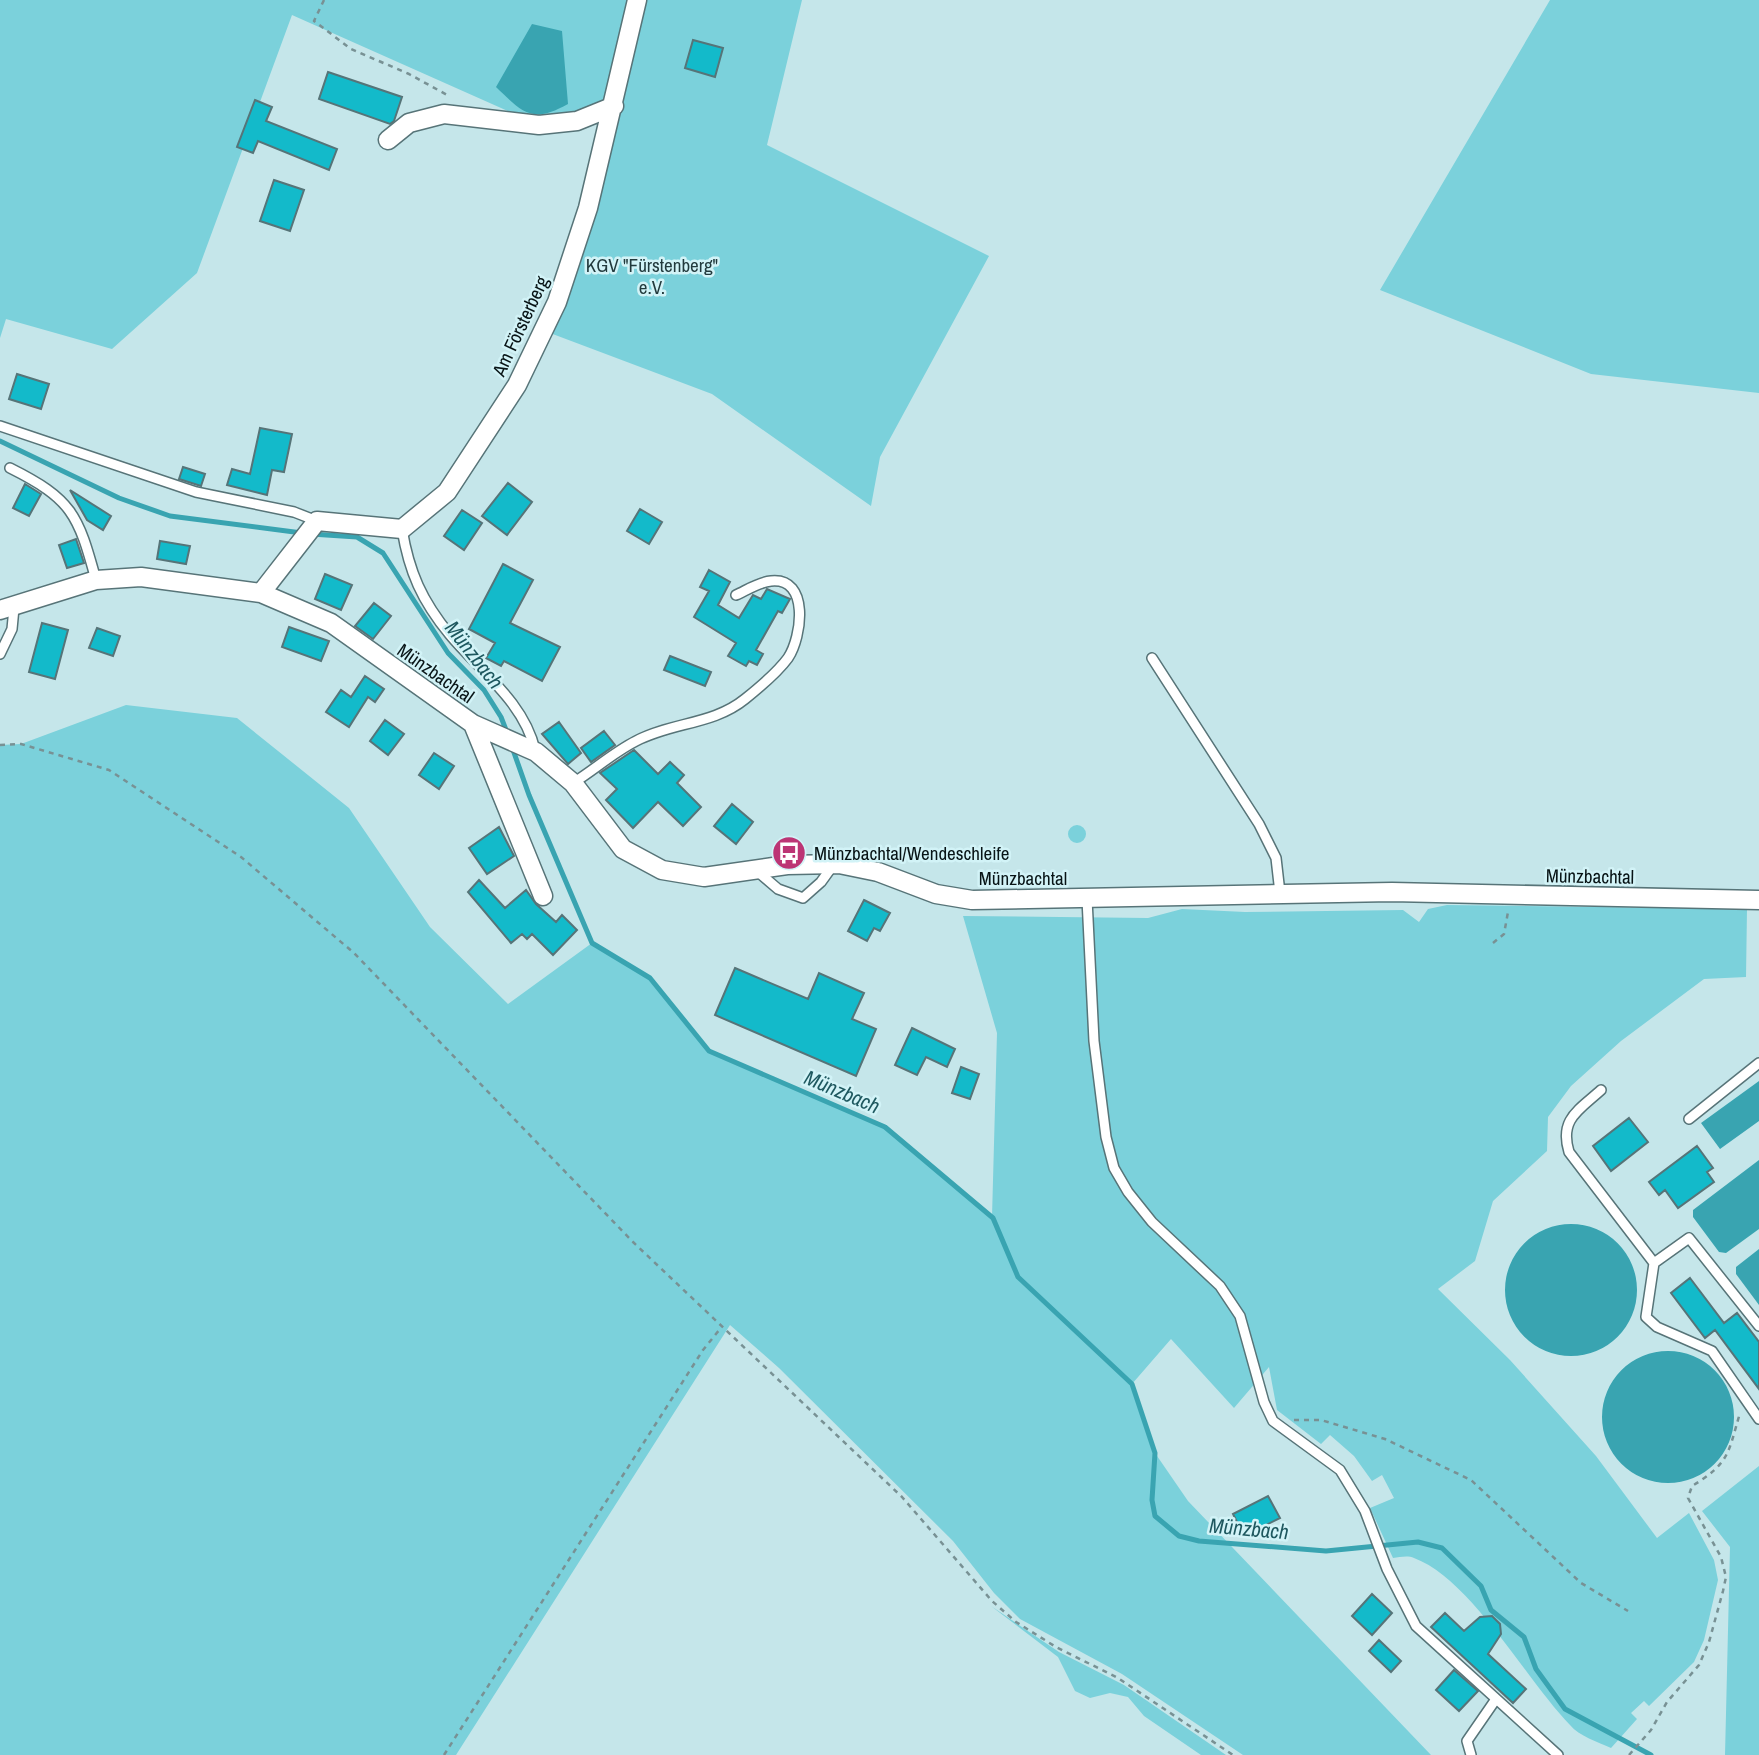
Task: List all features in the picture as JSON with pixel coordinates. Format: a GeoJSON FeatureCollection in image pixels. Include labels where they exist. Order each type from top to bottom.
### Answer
{"type":"FeatureCollection","features":[{"type":"Feature","properties":{"kind":"street","name":"Am Försterberg"},"geometry":{"type":"LineString","coordinates":[[402,529],[447,492],[517,385],[557,302],[588,208],[637,0]]}},
{"type":"Feature","properties":{"kind":"street"},"geometry":{"type":"LineString","coordinates":[[388,140],[409,123],[444,114],[539,125],[577,121],[614,106]]}},
{"type":"Feature","properties":{"kind":"street"},"geometry":{"type":"LineString","coordinates":[[261,593],[315,526],[402,529]]}},
{"type":"Feature","properties":{"kind":"street","name":"Münzbachtal"},"geometry":{"type":"LineString","coordinates":[[7,609],[96,580],[141,577],[261,593],[331,623],[473,724],[530,749],[573,783],[623,849],[662,870],[704,877],[804,863],[834,864],[878,872],[936,894],[972,900],[1280,893],[1759,900]]}},
{"type":"Feature","properties":{"kind":"street"},"geometry":{"type":"LineString","coordinates":[[473,724],[543,896]]}},
{"type":"Feature","properties":{"kind":"lane"},"geometry":{"type":"LineString","coordinates":[[0,426],[196,492],[294,512],[315,526]]}},
{"type":"Feature","properties":{"kind":"lane"},"geometry":{"type":"LineString","coordinates":[[10,468],[43,485],[68,507],[82,532],[96,580]]}},
{"type":"Feature","properties":{"kind":"lane"},"geometry":{"type":"LineString","coordinates":[[402,529],[409,568],[426,599],[450,634],[501,690],[531,731],[530,749]]}},
{"type":"Feature","properties":{"kind":"lane"},"geometry":{"type":"LineString","coordinates":[[573,783],[636,741],[725,713],[745,699],[788,657],[798,629],[799,613],[795,591],[789,584],[771,581],[736,595]]}},
{"type":"Feature","properties":{"kind":"lane"},"geometry":{"type":"LineString","coordinates":[[0,654],[12,629],[7,609]]}},
{"type":"Feature","properties":{"kind":"lane"},"geometry":{"type":"LineString","coordinates":[[1152,658],[1259,824],[1276,858],[1280,893]]}},
{"type":"Feature","properties":{"kind":"lane"},"geometry":{"type":"LineString","coordinates":[[756,869],[778,889],[803,898],[821,882],[834,864]]}},
{"type":"Feature","properties":{"kind":"lane"},"geometry":{"type":"LineString","coordinates":[[1087,899],[1094,1041],[1105,1137],[1114,1168],[1128,1192],[1152,1223],[1220,1286],[1240,1316],[1264,1402],[1273,1421],[1340,1470],[1355,1492],[1385,1565],[1416,1626],[1558,1755]]}},
{"type":"Feature","properties":{"kind":"lane"},"geometry":{"type":"LineString","coordinates":[[1689,1119],[1759,1063]]}},
{"type":"Feature","properties":{"kind":"lane"},"geometry":{"type":"LineString","coordinates":[[1601,1090],[1571,1118],[1564,1135],[1570,1152],[1654,1263],[1646,1317],[1657,1327],[1681,1340],[1713,1351],[1759,1419]]}},
{"type":"Feature","properties":{"kind":"lane"},"geometry":{"type":"LineString","coordinates":[[1654,1263],[1689,1238],[1759,1326]]}},
{"type":"Feature","properties":{"kind":"lane"},"geometry":{"type":"LineString","coordinates":[[1471,1755],[1467,1741],[1496,1699]]}},
{"type":"Feature","properties":{"kind":"path"},"geometry":{"type":"LineString","coordinates":[[324,0],[314,21],[351,49],[409,74],[452,98]]}},
{"type":"Feature","properties":{"kind":"path"},"geometry":{"type":"LineString","coordinates":[[0,745],[21,744],[109,770],[241,857],[354,953],[720,1328],[774,1374],[902,1497],[992,1601],[1016,1622],[1056,1647],[1090,1662],[1233,1755]]}},
{"type":"Feature","properties":{"kind":"path"},"geometry":{"type":"LineString","coordinates":[[1493,943],[1504,934],[1511,895]]}},
{"type":"Feature","properties":{"kind":"path"},"geometry":{"type":"LineString","coordinates":[[444,1755],[703,1350],[720,1328]]}},
{"type":"Feature","properties":{"kind":"path"},"geometry":{"type":"LineString","coordinates":[[1629,1755],[1651,1730],[1667,1702],[1699,1665],[1709,1643],[1726,1577],[1721,1557],[1688,1497],[1692,1486],[1711,1474],[1727,1457],[1746,1401]]}},
{"type":"Feature","properties":{"kind":"path"},"geometry":{"type":"LineString","coordinates":[[1273,1421],[1321,1420],[1385,1439],[1471,1480],[1581,1583],[1628,1611]]}},
{"type":"Feature","properties":{"kind":"green space","name":"KGV \"Fürstenberg\" e.V."},"geometry":{"type":"Polygon","coordinates":[[[0,0],[802,0],[767,145],[989,256],[880,457],[871,506],[712,394],[542,330],[608,116],[539,125],[292,15],[197,273],[112,349],[6,319],[0,338],[0,0]]]}},
{"type":"Feature","properties":{"kind":"green space"},"geometry":{"type":"Polygon","coordinates":[[[1550,0],[1759,0],[1759,393],[1591,374],[1380,290],[1550,0]]]}},
{"type":"Feature","properties":{"kind":"green space"},"geometry":{"type":"Polygon","coordinates":[[[126,705],[237,718],[349,808],[430,927],[508,1004],[592,943],[650,978],[709,1051],[885,1127],[992,1217],[997,1033],[963,916],[1148,918],[1182,909],[1245,912],[1403,910],[1419,922],[1428,909],[1447,905],[1747,909],[1746,977],[1704,979],[1621,1041],[1571,1086],[1548,1117],[1547,1151],[1493,1201],[1475,1261],[1438,1289],[1510,1360],[1596,1456],[1657,1538],[1689,1513],[1714,1560],[1718,1580],[1704,1640],[1694,1662],[1649,1706],[1644,1701],[1631,1713],[1637,1719],[1611,1748],[1578,1732],[1553,1706],[1477,1608],[1456,1587],[1435,1569],[1414,1558],[1393,1558],[1370,1508],[1394,1498],[1382,1475],[1372,1481],[1354,1456],[1330,1435],[1321,1444],[1277,1410],[1269,1367],[1234,1408],[1171,1339],[1132,1384],[1155,1453],[1188,1501],[1431,1755],[1243,1755],[1122,1674],[1020,1619],[994,1593],[953,1541],[779,1368],[730,1325],[456,1755],[0,1755],[0,745],[21,744],[126,705]]]}},
{"type":"Feature","properties":{"kind":"green space"},"geometry":{"type":"Polygon","coordinates":[[[1077,825],[1083,828],[1086,834],[1083,840],[1077,843],[1071,840],[1068,834],[1071,828],[1077,825]]]}},
{"type":"Feature","properties":{"kind":"green space"},"geometry":{"type":"Polygon","coordinates":[[[1759,1466],[1759,1755],[1725,1755],[1730,1547],[1702,1511],[1759,1466]]]}},
{"type":"Feature","properties":{"kind":"green space"},"geometry":{"type":"Polygon","coordinates":[[[991,1606],[1059,1652],[1124,1685],[1226,1755],[1201,1755],[1144,1716],[1128,1697],[1110,1693],[1090,1698],[1075,1691],[1058,1657],[991,1606]]]}},
{"type":"Feature","properties":{"kind":"shaded area"},"geometry":{"type":"Polygon","coordinates":[[[532,24],[562,31],[568,104],[537,114],[521,109],[496,87],[532,24]]]}},
{"type":"Feature","properties":{"kind":"shaded area"},"geometry":{"type":"Polygon","coordinates":[[[1759,1081],[1759,1121],[1720,1149],[1701,1123],[1759,1081]]]}},
{"type":"Feature","properties":{"kind":"shaded area"},"geometry":{"type":"Polygon","coordinates":[[[1759,1160],[1759,1229],[1726,1253],[1719,1252],[1693,1217],[1693,1210],[1759,1160]]]}},
{"type":"Feature","properties":{"kind":"shaded area"},"geometry":{"type":"Polygon","coordinates":[[[1571,1224],[1596,1229],[1617,1244],[1632,1265],[1637,1290],[1632,1315],[1617,1336],[1596,1351],[1571,1356],[1546,1351],[1525,1336],[1510,1315],[1505,1290],[1510,1265],[1525,1244],[1546,1229],[1571,1224]]]}},
{"type":"Feature","properties":{"kind":"shaded area"},"geometry":{"type":"Polygon","coordinates":[[[1759,1249],[1759,1305],[1736,1274],[1736,1267],[1759,1249]]]}},
{"type":"Feature","properties":{"kind":"shaded area"},"geometry":{"type":"Polygon","coordinates":[[[1668,1351],[1693,1356],[1714,1371],[1729,1392],[1734,1417],[1729,1442],[1714,1463],[1693,1478],[1668,1483],[1643,1478],[1622,1463],[1607,1442],[1602,1417],[1607,1392],[1622,1371],[1643,1356],[1668,1351]]]}},
{"type":"Feature","properties":{"kind":"building"},"geometry":{"type":"Polygon","coordinates":[[[693,40],[723,48],[715,77],[685,68],[693,40]]]}},
{"type":"Feature","properties":{"kind":"building"},"geometry":{"type":"Polygon","coordinates":[[[328,72],[402,97],[394,121],[390,124],[319,99],[328,72]]]}},
{"type":"Feature","properties":{"kind":"building"},"geometry":{"type":"Polygon","coordinates":[[[255,100],[272,107],[266,121],[337,149],[329,170],[258,141],[253,153],[237,147],[255,100]]]}},
{"type":"Feature","properties":{"kind":"building"},"geometry":{"type":"Polygon","coordinates":[[[274,180],[304,190],[290,231],[260,221],[274,180]]]}},
{"type":"Feature","properties":{"kind":"building"},"geometry":{"type":"Polygon","coordinates":[[[17,374],[49,384],[41,409],[9,399],[17,374]]]}},
{"type":"Feature","properties":{"kind":"building"},"geometry":{"type":"Polygon","coordinates":[[[260,428],[292,434],[284,472],[272,470],[267,495],[227,485],[232,469],[250,474],[260,428]]]}},
{"type":"Feature","properties":{"kind":"building"},"geometry":{"type":"Polygon","coordinates":[[[183,467],[205,474],[201,486],[179,479],[183,467]]]}},
{"type":"Feature","properties":{"kind":"building"},"geometry":{"type":"Polygon","coordinates":[[[508,483],[532,502],[507,535],[482,516],[508,483]]]}},
{"type":"Feature","properties":{"kind":"building"},"geometry":{"type":"Polygon","coordinates":[[[25,484],[41,494],[29,516],[13,508],[25,484]]]}},
{"type":"Feature","properties":{"kind":"building"},"geometry":{"type":"Polygon","coordinates":[[[70,490],[111,516],[103,530],[87,520],[70,490]]]}},
{"type":"Feature","properties":{"kind":"building"},"geometry":{"type":"Polygon","coordinates":[[[640,509],[662,522],[649,544],[627,531],[640,509]]]}},
{"type":"Feature","properties":{"kind":"building"},"geometry":{"type":"Polygon","coordinates":[[[462,510],[482,523],[464,550],[444,536],[462,510]]]}},
{"type":"Feature","properties":{"kind":"building"},"geometry":{"type":"Polygon","coordinates":[[[76,539],[84,563],[67,568],[59,545],[76,539]]]}},
{"type":"Feature","properties":{"kind":"building"},"geometry":{"type":"Polygon","coordinates":[[[160,541],[190,546],[186,564],[157,559],[160,541]]]}},
{"type":"Feature","properties":{"kind":"building"},"geometry":{"type":"Polygon","coordinates":[[[503,564],[533,580],[510,623],[560,647],[542,681],[504,661],[501,666],[486,658],[495,643],[469,629],[503,564]]]}},
{"type":"Feature","properties":{"kind":"building"},"geometry":{"type":"Polygon","coordinates":[[[709,570],[730,582],[718,605],[739,618],[753,595],[761,599],[767,589],[790,599],[782,613],[778,611],[756,650],[763,654],[757,665],[749,661],[746,666],[728,656],[736,643],[694,617],[709,591],[700,587],[709,570]]]}},
{"type":"Feature","properties":{"kind":"building"},"geometry":{"type":"Polygon","coordinates":[[[325,574],[352,585],[341,610],[315,599],[325,574]]]}},
{"type":"Feature","properties":{"kind":"building"},"geometry":{"type":"Polygon","coordinates":[[[374,603],[391,616],[373,639],[355,626],[374,603]]]}},
{"type":"Feature","properties":{"kind":"building"},"geometry":{"type":"Polygon","coordinates":[[[42,623],[68,630],[55,679],[29,672],[42,623]]]}},
{"type":"Feature","properties":{"kind":"building"},"geometry":{"type":"Polygon","coordinates":[[[289,627],[329,641],[321,661],[282,647],[289,627]]]}},
{"type":"Feature","properties":{"kind":"building"},"geometry":{"type":"Polygon","coordinates":[[[97,628],[120,636],[113,656],[89,648],[97,628]]]}},
{"type":"Feature","properties":{"kind":"building"},"geometry":{"type":"Polygon","coordinates":[[[670,656],[711,672],[705,686],[664,670],[670,656]]]}},
{"type":"Feature","properties":{"kind":"building"},"geometry":{"type":"Polygon","coordinates":[[[365,676],[384,689],[375,702],[368,697],[349,727],[326,712],[341,690],[351,697],[365,676]]]}},
{"type":"Feature","properties":{"kind":"building"},"geometry":{"type":"Polygon","coordinates":[[[385,720],[404,734],[388,755],[370,741],[385,720]]]}},
{"type":"Feature","properties":{"kind":"building"},"geometry":{"type":"Polygon","coordinates":[[[559,722],[581,753],[568,764],[542,734],[559,722]]]}},
{"type":"Feature","properties":{"kind":"building"},"geometry":{"type":"Polygon","coordinates":[[[604,731],[615,745],[591,762],[581,748],[604,731]]]}},
{"type":"Feature","properties":{"kind":"building"},"geometry":{"type":"Polygon","coordinates":[[[634,750],[658,774],[670,762],[684,775],[677,783],[701,807],[683,826],[658,802],[633,828],[606,800],[617,789],[600,773],[634,750]]]}},
{"type":"Feature","properties":{"kind":"building"},"geometry":{"type":"Polygon","coordinates":[[[434,753],[454,766],[439,789],[419,775],[434,753]]]}},
{"type":"Feature","properties":{"kind":"building"},"geometry":{"type":"Polygon","coordinates":[[[732,804],[753,822],[736,844],[714,826],[732,804]]]}},
{"type":"Feature","properties":{"kind":"building"},"geometry":{"type":"Polygon","coordinates":[[[499,827],[514,856],[487,874],[469,848],[499,827]]]}},
{"type":"Feature","properties":{"kind":"building"},"geometry":{"type":"Polygon","coordinates":[[[479,880],[505,908],[526,890],[536,904],[556,922],[562,915],[577,930],[553,955],[532,934],[527,939],[522,934],[511,943],[468,892],[479,880]]]}},
{"type":"Feature","properties":{"kind":"building"},"geometry":{"type":"Polygon","coordinates":[[[864,900],[890,913],[880,931],[874,928],[867,941],[848,931],[864,900]]]}},
{"type":"Feature","properties":{"kind":"building"},"geometry":{"type":"Polygon","coordinates":[[[735,968],[808,999],[819,973],[864,993],[852,1019],[876,1029],[856,1076],[715,1015],[735,968]]]}},
{"type":"Feature","properties":{"kind":"building"},"geometry":{"type":"Polygon","coordinates":[[[912,1028],[955,1049],[947,1067],[926,1057],[917,1075],[895,1065],[912,1028]]]}},
{"type":"Feature","properties":{"kind":"building"},"geometry":{"type":"Polygon","coordinates":[[[961,1067],[979,1074],[970,1099],[952,1093],[961,1067]]]}},
{"type":"Feature","properties":{"kind":"building"},"geometry":{"type":"Polygon","coordinates":[[[1629,1118],[1648,1142],[1611,1171],[1593,1146],[1629,1118]]]}},
{"type":"Feature","properties":{"kind":"building"},"geometry":{"type":"Polygon","coordinates":[[[1697,1146],[1713,1168],[1707,1172],[1714,1182],[1678,1208],[1665,1190],[1659,1195],[1649,1182],[1697,1146]]]}},
{"type":"Feature","properties":{"kind":"building"},"geometry":{"type":"Polygon","coordinates":[[[1690,1278],[1724,1323],[1737,1313],[1759,1342],[1759,1389],[1715,1330],[1705,1338],[1671,1293],[1690,1278]]]}},
{"type":"Feature","properties":{"kind":"building"},"geometry":{"type":"Polygon","coordinates":[[[1268,1496],[1280,1518],[1244,1536],[1233,1514],[1268,1496]]]}},
{"type":"Feature","properties":{"kind":"building"},"geometry":{"type":"Polygon","coordinates":[[[1372,1594],[1392,1613],[1372,1635],[1352,1616],[1372,1594]]]}},
{"type":"Feature","properties":{"kind":"building"},"geometry":{"type":"Polygon","coordinates":[[[1445,1613],[1464,1631],[1480,1617],[1492,1616],[1500,1624],[1501,1634],[1488,1654],[1526,1689],[1513,1703],[1431,1627],[1445,1613]]]}},
{"type":"Feature","properties":{"kind":"building"},"geometry":{"type":"Polygon","coordinates":[[[1379,1640],[1401,1661],[1391,1672],[1369,1651],[1379,1640]]]}},
{"type":"Feature","properties":{"kind":"building"},"geometry":{"type":"Polygon","coordinates":[[[1454,1670],[1478,1691],[1459,1711],[1436,1690],[1454,1670]]]}},
{"type":"Feature","properties":{"kind":"waterway","name":"Münzbach"},"geometry":{"type":"LineString","coordinates":[[0,441],[119,498],[170,516],[302,533]]}},
{"type":"Feature","properties":{"kind":"waterway","name":"Münzbach"},"geometry":{"type":"LineString","coordinates":[[311,534],[357,537],[383,553],[448,653],[484,690],[501,717],[508,735]]}},
{"type":"Feature","properties":{"kind":"waterway","name":"Münzbach"},"geometry":{"type":"LineString","coordinates":[[512,747],[529,795],[592,943],[650,978],[709,1051],[885,1127],[993,1218],[1018,1277],[1132,1384],[1155,1453],[1152,1500],[1155,1516],[1179,1536],[1199,1541],[1326,1551],[1418,1542],[1442,1548],[1481,1586],[1491,1610],[1524,1637],[1536,1669],[1565,1709],[1651,1755]]}},
{"type":"Feature","properties":{"kind":"place","name":"Münzbachtal/Wendeschleife"},"geometry":{"type":"Point","coordinates":[789,853]}}]}
